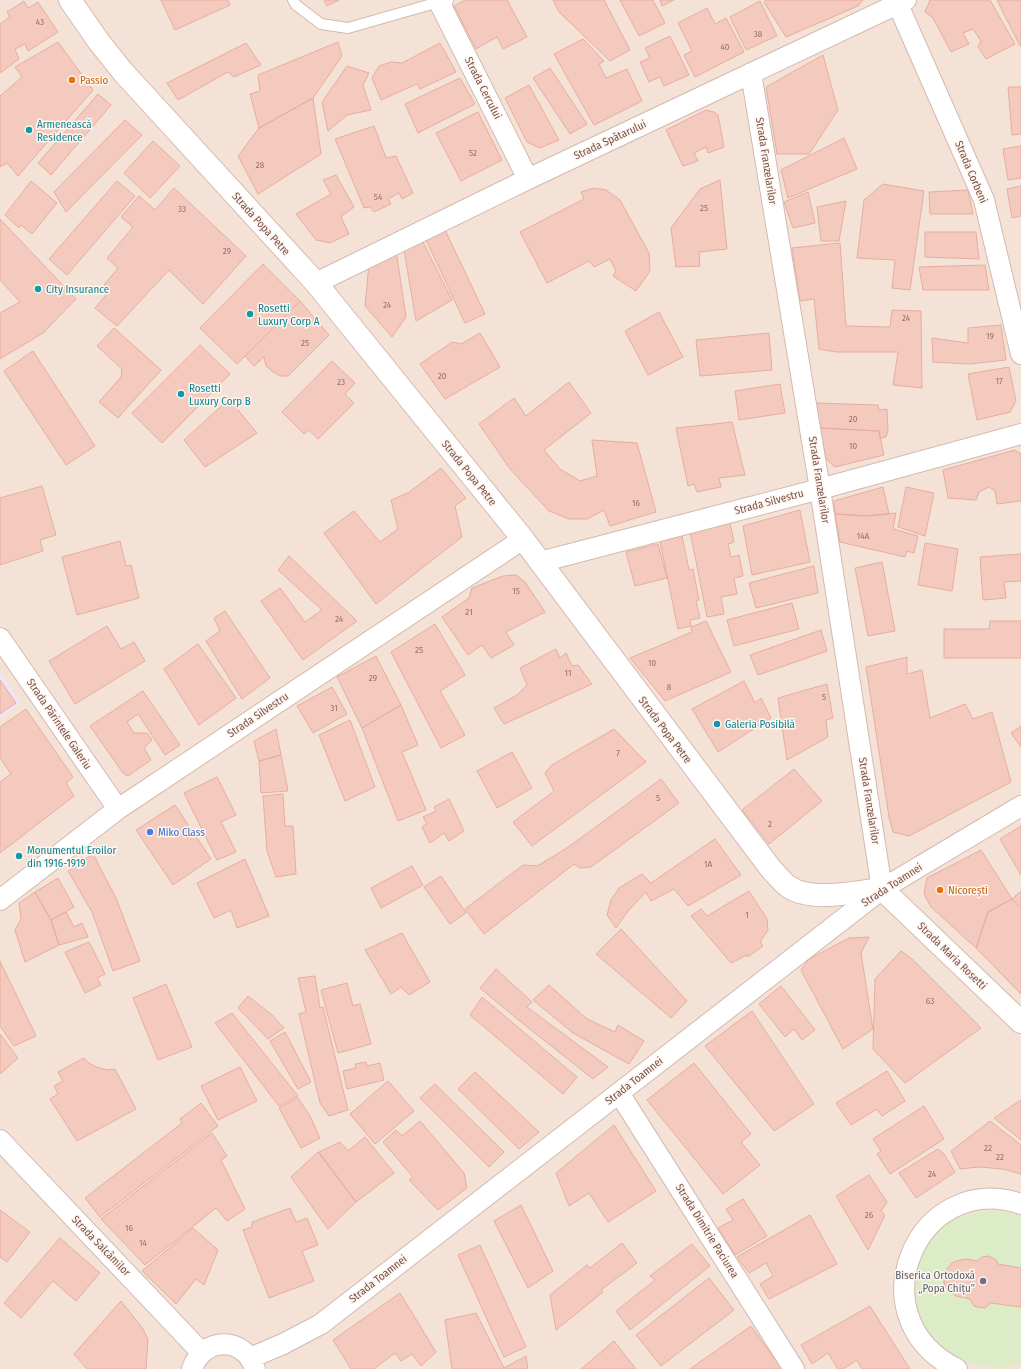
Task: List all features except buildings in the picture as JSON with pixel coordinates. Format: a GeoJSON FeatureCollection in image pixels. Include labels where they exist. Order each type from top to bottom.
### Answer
{"type":"FeatureCollection","features":[{"type":"Feature","properties":{"kind":"street","name":"Strada Popa Petre"},"geometry":{"type":"LineString","coordinates":[[70,0],[99,42],[123,72],[316,283],[523,539],[771,869],[789,887],[799,892],[809,894],[821,895],[882,889]]}},
{"type":"Feature","properties":{"kind":"street","name":"Strada Cercului"},"geometry":{"type":"LineString","coordinates":[[441,1],[528,179]]}},
{"type":"Feature","properties":{"kind":"street","name":"Strada Spătarului"},"geometry":{"type":"LineString","coordinates":[[316,283],[528,179],[900,2]]}},
{"type":"Feature","properties":{"kind":"street","name":"Strada Corbeni"},"geometry":{"type":"LineString","coordinates":[[900,2],[984,200],[1021,354]]}},
{"type":"Feature","properties":{"kind":"street","name":"Strada Franzelarilor"},"geometry":{"type":"LineString","coordinates":[[751,73],[820,489],[882,889]]}},
{"type":"Feature","properties":{"kind":"street","name":"Strada Silvestru"},"geometry":{"type":"LineString","coordinates":[[540,562],[820,489],[1021,434]]}},
{"type":"Feature","properties":{"kind":"street","name":"Strada Silvestru"},"geometry":{"type":"LineString","coordinates":[[0,900],[118,809],[523,539]]}},
{"type":"Feature","properties":{"kind":"street","name":"Strada Părintele Galeriu"},"geometry":{"type":"LineString","coordinates":[[0,638],[118,809]]}},
{"type":"Feature","properties":{"kind":"street","name":"Strada Toamnei"},"geometry":{"type":"LineString","coordinates":[[253,1363],[321,1324],[882,889],[1021,806]]}},
{"type":"Feature","properties":{"kind":"street","name":"Strada Maria Rosetti"},"geometry":{"type":"LineString","coordinates":[[882,889],[1021,1022]]}},
{"type":"Feature","properties":{"kind":"street","name":"Strada Dimitrie Paciurea"},"geometry":{"type":"LineString","coordinates":[[618,1093],[794,1369]]}},
{"type":"Feature","properties":{"kind":"street","name":"Strada Salcâmilor"},"geometry":{"type":"LineString","coordinates":[[0,1140],[197,1361]]}},
{"type":"Feature","properties":{"kind":"street"},"geometry":{"type":"LineString","coordinates":[[955,1368],[942,1361],[927,1348],[910,1320],[906,1307],[904,1288],[906,1268],[913,1250],[923,1233],[932,1224],[948,1212],[960,1206],[972,1202],[992,1199],[1005,1200],[1021,1204]]}},
{"type":"Feature","properties":{"kind":"street"},"geometry":{"type":"LineString","coordinates":[[197,1361],[211,1347],[226,1344],[240,1348],[253,1363]]}},
{"type":"Feature","properties":{"kind":"lane"},"geometry":{"type":"LineString","coordinates":[[294,0],[296,5],[321,24],[348,28],[441,1]]}},
{"type":"Feature","properties":{"kind":"shaded area"},"geometry":{"type":"Polygon","coordinates":[[[0,0],[1021,0],[1021,1369],[0,1369],[0,0]]]}},
{"type":"Feature","properties":{"kind":"shaded area"},"geometry":{"type":"Polygon","coordinates":[[[0,672],[21,703],[0,718],[0,672]]]}},
{"type":"Feature","properties":{"kind":"green space"},"geometry":{"type":"Polygon","coordinates":[[[992,1210],[1021,1216],[1021,1362],[1003,1367],[979,1365],[956,1357],[938,1343],[925,1325],[917,1305],[914,1283],[918,1262],[929,1241],[946,1224],[962,1216],[992,1210]]]}},
{"type":"Feature","properties":{"kind":"place","name":"Passio"},"geometry":{"type":"Point","coordinates":[72,80]}},
{"type":"Feature","properties":{"kind":"place","name":"Armenească Residence"},"geometry":{"type":"Point","coordinates":[29,130]}},
{"type":"Feature","properties":{"kind":"place","name":"City Insurance"},"geometry":{"type":"Point","coordinates":[38,289]}},
{"type":"Feature","properties":{"kind":"place","name":"Rosetti Luxury Corp A"},"geometry":{"type":"Point","coordinates":[250,314]}},
{"type":"Feature","properties":{"kind":"place","name":"Rosetti Luxury Corp B"},"geometry":{"type":"Point","coordinates":[181,394]}},
{"type":"Feature","properties":{"kind":"place","name":"Galeria Posibilă"},"geometry":{"type":"Point","coordinates":[717,724]}},
{"type":"Feature","properties":{"kind":"place","name":"Miko Class"},"geometry":{"type":"Point","coordinates":[150,832]}},
{"type":"Feature","properties":{"kind":"place","name":"Monumentul Eroilor din 1916-1919"},"geometry":{"type":"Point","coordinates":[19,856]}},
{"type":"Feature","properties":{"kind":"place","name":"Nicorești"},"geometry":{"type":"Point","coordinates":[940,890]}},
{"type":"Feature","properties":{"kind":"place","name":"Biserica Ortodoxă „Popa Chițu”"},"geometry":{"type":"Point","coordinates":[983,1281]}}]}
